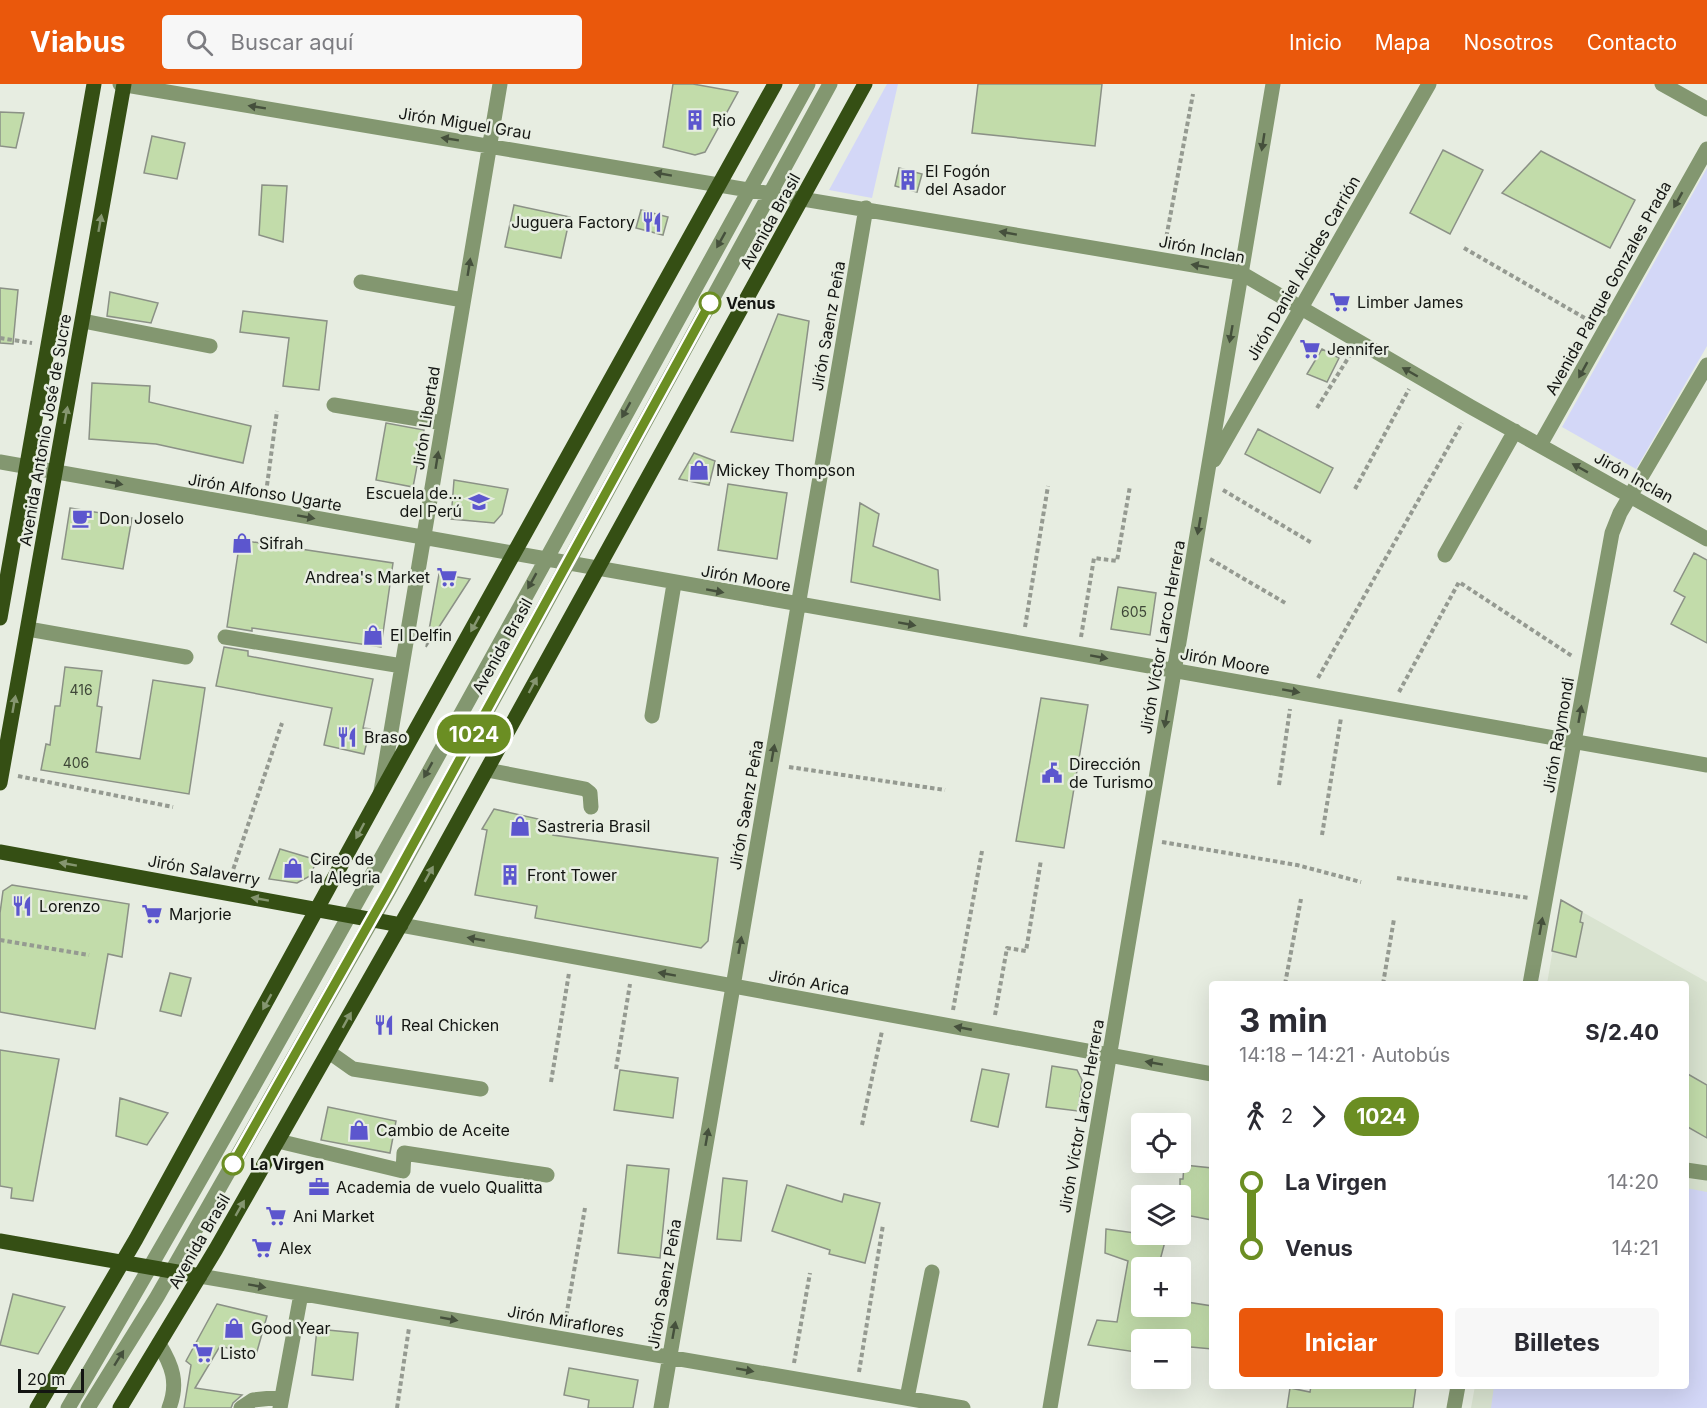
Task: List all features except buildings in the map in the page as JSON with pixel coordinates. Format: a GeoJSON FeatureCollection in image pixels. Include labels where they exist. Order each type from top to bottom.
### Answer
{"type":"FeatureCollection","features":[{"type":"Feature","properties":{"kind":"main road","name":"Avenida Antonio José de Sucre"},"geometry":{"type":"LineString","coordinates":[[0,618],[94,84]]}},
{"type":"Feature","properties":{"kind":"main road","name":"Avenida Antonio José de Sucre"},"geometry":{"type":"LineString","coordinates":[[1,778],[124,84]]}},
{"type":"Feature","properties":{"kind":"main road","name":"Avenida Brasil"},"geometry":{"type":"LineString","coordinates":[[37,1408],[123,1263],[380,794],[776,84]]}},
{"type":"Feature","properties":{"kind":"main road","name":"Avenida Brasil"},"geometry":{"type":"LineString","coordinates":[[120,1408],[200,1276],[401,925],[595,570],[805,198],[865,84]]}},
{"type":"Feature","properties":{"kind":"main road","name":"Jirón Salaverry"},"geometry":{"type":"LineString","coordinates":[[0,852],[401,925]]}},
{"type":"Feature","properties":{"kind":"main road"},"geometry":{"type":"LineString","coordinates":[[0,1241],[200,1276]]}},
{"type":"Feature","properties":{"kind":"street","name":"Jirón Miguel Grau"},"geometry":{"type":"LineString","coordinates":[[120,84],[805,198]]}},
{"type":"Feature","properties":{"kind":"street","name":"Jirón Libertad"},"geometry":{"type":"LineString","coordinates":[[380,794],[500,84]]}},
{"type":"Feature","properties":{"kind":"street","name":"Avenida Brasil"},"geometry":{"type":"LineString","coordinates":[[68,1408],[348,915],[807,84]]}},
{"type":"Feature","properties":{"kind":"street","name":"Avenida Brasil"},"geometry":{"type":"LineString","coordinates":[[88,1408],[172,1271],[372,920],[830,84]]}},
{"type":"Feature","properties":{"kind":"street","name":"Jirón Víctor Larco Herrera"},"geometry":{"type":"LineString","coordinates":[[1050,1408],[1273,84]]}},
{"type":"Feature","properties":{"kind":"street","name":"Jirón Daniel Alcides Carrión"},"geometry":{"type":"LineString","coordinates":[[1207,475],[1428,84]]}},
{"type":"Feature","properties":{"kind":"street"},"geometry":{"type":"LineString","coordinates":[[1662,84],[1707,110]]}},
{"type":"Feature","properties":{"kind":"street","name":"Avenida Parque Gonzales Prada"},"geometry":{"type":"LineString","coordinates":[[1540,446],[1707,149]]}},
{"type":"Feature","properties":{"kind":"street","name":"Jirón Inclan"},"geometry":{"type":"LineString","coordinates":[[805,198],[1241,273],[1471,407],[1707,539]]}},
{"type":"Feature","properties":{"kind":"street","name":"Jirón Saenz Peña"},"geometry":{"type":"LineString","coordinates":[[661,1408],[866,208]]}},
{"type":"Feature","properties":{"kind":"street"},"geometry":{"type":"LineString","coordinates":[[361,282],[463,300]]}},
{"type":"Feature","properties":{"kind":"street"},"geometry":{"type":"LineString","coordinates":[[83,321],[210,346]]}},
{"type":"Feature","properties":{"kind":"street"},"geometry":{"type":"LineString","coordinates":[[1631,496],[1707,365]]}},
{"type":"Feature","properties":{"kind":"street"},"geometry":{"type":"LineString","coordinates":[[334,405],[443,423]]}},
{"type":"Feature","properties":{"kind":"street"},"geometry":{"type":"LineString","coordinates":[[1445,555],[1515,431]]}},
{"type":"Feature","properties":{"kind":"street","name":"Jirón Alfonso Ugarte"},"geometry":{"type":"LineString","coordinates":[[0,462],[595,570]]}},
{"type":"Feature","properties":{"kind":"street","name":"Jirón Raymondi"},"geometry":{"type":"LineString","coordinates":[[1531,981],[1576,742],[1612,534],[1620,513],[1631,496]]}},
{"type":"Feature","properties":{"kind":"street","name":"Jirón Moore"},"geometry":{"type":"LineString","coordinates":[[595,570],[1707,765]]}},
{"type":"Feature","properties":{"kind":"street"},"geometry":{"type":"LineString","coordinates":[[652,716],[674,584]]}},
{"type":"Feature","properties":{"kind":"street"},"geometry":{"type":"LineString","coordinates":[[28,629],[186,657]]}},
{"type":"Feature","properties":{"kind":"street"},"geometry":{"type":"LineString","coordinates":[[225,637],[402,666]]}},
{"type":"Feature","properties":{"kind":"street"},"geometry":{"type":"LineString","coordinates":[[487,771],[585,789],[590,793],[591,807]]}},
{"type":"Feature","properties":{"kind":"street","name":"Jirón Arica"},"geometry":{"type":"LineString","coordinates":[[401,925],[1209,1073]]}},
{"type":"Feature","properties":{"kind":"street"},"geometry":{"type":"LineString","coordinates":[[329,1052],[353,1069],[481,1089]]}},
{"type":"Feature","properties":{"kind":"street"},"geometry":{"type":"LineString","coordinates":[[278,1141],[403,1171],[404,1153],[547,1175]]}},
{"type":"Feature","properties":{"kind":"street"},"geometry":{"type":"LineString","coordinates":[[1689,1170],[1707,1173]]}},
{"type":"Feature","properties":{"kind":"street"},"geometry":{"type":"LineString","coordinates":[[907,1398],[932,1272]]}},
{"type":"Feature","properties":{"kind":"street","name":"Jirón Miraflores"},"geometry":{"type":"LineString","coordinates":[[200,1276],[963,1408]]}},
{"type":"Feature","properties":{"kind":"street"},"geometry":{"type":"LineString","coordinates":[[240,1408],[253,1400],[281,1403],[301,1294]]}},
{"type":"Feature","properties":{"kind":"street"},"geometry":{"type":"LineString","coordinates":[[159,1344],[171,1363],[174,1376],[174,1397],[170,1408]]}},
{"type":"Feature","properties":{"kind":"street"},"geometry":{"type":"LineString","coordinates":[[1454,1408],[1457,1389]]}},
{"type":"Feature","properties":{"kind":"path"},"geometry":{"type":"LineString","coordinates":[[1162,259],[1193,94]]}},
{"type":"Feature","properties":{"kind":"path"},"geometry":{"type":"LineString","coordinates":[[1464,248],[1605,330]]}},
{"type":"Feature","properties":{"kind":"path"},"geometry":{"type":"LineString","coordinates":[[0,338],[48,346]]}},
{"type":"Feature","properties":{"kind":"path"},"geometry":{"type":"LineString","coordinates":[[1317,408],[1358,341]]}},
{"type":"Feature","properties":{"kind":"path"},"geometry":{"type":"LineString","coordinates":[[1355,489],[1416,375]]}},
{"type":"Feature","properties":{"kind":"path"},"geometry":{"type":"LineString","coordinates":[[1310,694],[1384,558],[1471,407]]}},
{"type":"Feature","properties":{"kind":"path"},"geometry":{"type":"LineString","coordinates":[[264,510],[277,411]]}},
{"type":"Feature","properties":{"kind":"path"},"geometry":{"type":"LineString","coordinates":[[1207,475],[1312,543]]}},
{"type":"Feature","properties":{"kind":"path"},"geometry":{"type":"LineString","coordinates":[[1023,644],[1048,486]]}},
{"type":"Feature","properties":{"kind":"path"},"geometry":{"type":"LineString","coordinates":[[1078,653],[1094,558],[1117,561],[1130,486]]}},
{"type":"Feature","properties":{"kind":"path"},"geometry":{"type":"LineString","coordinates":[[1195,549],[1287,604]]}},
{"type":"Feature","properties":{"kind":"path"},"geometry":{"type":"LineString","coordinates":[[1390,709],[1460,582],[1588,667]]}},
{"type":"Feature","properties":{"kind":"path"},"geometry":{"type":"LineString","coordinates":[[1279,785],[1293,691]]}},
{"type":"Feature","properties":{"kind":"path"},"geometry":{"type":"LineString","coordinates":[[1322,836],[1344,700]]}},
{"type":"Feature","properties":{"kind":"path"},"geometry":{"type":"LineString","coordinates":[[225,893],[282,723]]}},
{"type":"Feature","properties":{"kind":"path"},"geometry":{"type":"LineString","coordinates":[[771,764],[945,790]]}},
{"type":"Feature","properties":{"kind":"path"},"geometry":{"type":"LineString","coordinates":[[1,778],[173,807]]}},
{"type":"Feature","properties":{"kind":"path"},"geometry":{"type":"LineString","coordinates":[[1146,839],[1297,865],[1361,882]]}},
{"type":"Feature","properties":{"kind":"path"},"geometry":{"type":"LineString","coordinates":[[950,1026],[982,851]]}},
{"type":"Feature","properties":{"kind":"path"},"geometry":{"type":"LineString","coordinates":[[992,1034],[1007,948],[1026,951],[1041,860]]}},
{"type":"Feature","properties":{"kind":"path"},"geometry":{"type":"LineString","coordinates":[[1397,878],[1545,901]]}},
{"type":"Feature","properties":{"kind":"path"},"geometry":{"type":"LineString","coordinates":[[1286,981],[1301,899]]}},
{"type":"Feature","properties":{"kind":"path"},"geometry":{"type":"LineString","coordinates":[[1384,981],[1394,919]]}},
{"type":"Feature","properties":{"kind":"path"},"geometry":{"type":"LineString","coordinates":[[0,940],[89,955]]}},
{"type":"Feature","properties":{"kind":"path"},"geometry":{"type":"LineString","coordinates":[[551,1082],[572,957]]}},
{"type":"Feature","properties":{"kind":"path"},"geometry":{"type":"LineString","coordinates":[[616,1069],[632,968]]}},
{"type":"Feature","properties":{"kind":"path"},"geometry":{"type":"LineString","coordinates":[[862,1125],[885,1014]]}},
{"type":"Feature","properties":{"kind":"path"},"geometry":{"type":"LineString","coordinates":[[563,1339],[585,1208]]}},
{"type":"Feature","properties":{"kind":"path"},"geometry":{"type":"LineString","coordinates":[[856,1390],[883,1225]]}},
{"type":"Feature","properties":{"kind":"path"},"geometry":{"type":"LineString","coordinates":[[792,1378],[810,1273]]}},
{"type":"Feature","properties":{"kind":"path"},"geometry":{"type":"LineString","coordinates":[[397,1408],[411,1313]]}},
{"type":"Feature","properties":{"kind":"shaded area"},"geometry":{"type":"Polygon","coordinates":[[[887,84],[898,84],[872,198],[829,190],[887,84]]]}},
{"type":"Feature","properties":{"kind":"shaded area"},"geometry":{"type":"Polygon","coordinates":[[[1707,168],[1707,346],[1636,469],[1562,427],[1707,168]]]}},
{"type":"Feature","properties":{"kind":"shaded area"},"geometry":{"type":"Polygon","coordinates":[[[1561,900],[1707,982],[1707,1408],[1471,1408],[1474,1389],[1689,1389],[1689,981],[1548,981],[1561,900]]]}},
{"type":"Feature","properties":{"kind":"shaded area"},"geometry":{"type":"Polygon","coordinates":[[[1689,1189],[1707,1192],[1707,1408],[1491,1408],[1494,1389],[1689,1389],[1689,1189]]]}},
{"type":"Feature","properties":{"kind":"bus line","name":"1024"},"geometry":{"type":"LineString","coordinates":[[233,1164],[388,890],[710,303]]}},
{"type":"Feature","properties":{"kind":"place","name":"Rio"},"geometry":{"type":"Point","coordinates":[695,120]}},
{"type":"Feature","properties":{"kind":"place","name":"El Fogón del Asador"},"geometry":{"type":"Point","coordinates":[908,180]}},
{"type":"Feature","properties":{"kind":"place","name":"Juguera Factory"},"geometry":{"type":"Point","coordinates":[652,222]}},
{"type":"Feature","properties":{"kind":"place","name":"Limber James"},"geometry":{"type":"Point","coordinates":[1340,302]}},
{"type":"Feature","properties":{"kind":"place","name":"Venus"},"geometry":{"type":"Point","coordinates":[710,303]}},
{"type":"Feature","properties":{"kind":"place","name":"Jennifer"},"geometry":{"type":"Point","coordinates":[1310,349]}},
{"type":"Feature","properties":{"kind":"place","name":"Mickey Thompson"},"geometry":{"type":"Point","coordinates":[699,470]}},
{"type":"Feature","properties":{"kind":"place","name":"Escuela de... del Perú"},"geometry":{"type":"Point","coordinates":[479,502]}},
{"type":"Feature","properties":{"kind":"place","name":"Don Joselo"},"geometry":{"type":"Point","coordinates":[82,518]}},
{"type":"Feature","properties":{"kind":"place","name":"Sifrah"},"geometry":{"type":"Point","coordinates":[242,543]}},
{"type":"Feature","properties":{"kind":"place","name":"Andrea's Market"},"geometry":{"type":"Point","coordinates":[447,577]}},
{"type":"Feature","properties":{"kind":"place","name":"El Delfin"},"geometry":{"type":"Point","coordinates":[373,635]}},
{"type":"Feature","properties":{"kind":"place","name":"Braso"},"geometry":{"type":"Point","coordinates":[347,737]}},
{"type":"Feature","properties":{"kind":"place","name":"Dirección de Turismo"},"geometry":{"type":"Point","coordinates":[1052,773]}},
{"type":"Feature","properties":{"kind":"place","name":"Sastreria Brasil"},"geometry":{"type":"Point","coordinates":[520,826]}},
{"type":"Feature","properties":{"kind":"place","name":"Cireo de la Alegria"},"geometry":{"type":"Point","coordinates":[293,868]}},
{"type":"Feature","properties":{"kind":"place","name":"Front Tower"},"geometry":{"type":"Point","coordinates":[510,875]}},
{"type":"Feature","properties":{"kind":"place","name":"Lorenzo"},"geometry":{"type":"Point","coordinates":[22,906]}},
{"type":"Feature","properties":{"kind":"place","name":"Marjorie"},"geometry":{"type":"Point","coordinates":[152,914]}},
{"type":"Feature","properties":{"kind":"place","name":"Real Chicken"},"geometry":{"type":"Point","coordinates":[384,1025]}},
{"type":"Feature","properties":{"kind":"place","name":"Cambio de Aceite"},"geometry":{"type":"Point","coordinates":[359,1130]}},
{"type":"Feature","properties":{"kind":"place","name":"La Virgen"},"geometry":{"type":"Point","coordinates":[233,1164]}},
{"type":"Feature","properties":{"kind":"place","name":"Academia de vuelo Qualitta"},"geometry":{"type":"Point","coordinates":[319,1187]}},
{"type":"Feature","properties":{"kind":"place","name":"Ani Market"},"geometry":{"type":"Point","coordinates":[276,1216]}},
{"type":"Feature","properties":{"kind":"place","name":"Alex"},"geometry":{"type":"Point","coordinates":[262,1248]}},
{"type":"Feature","properties":{"kind":"place","name":"Good Year"},"geometry":{"type":"Point","coordinates":[234,1328]}},
{"type":"Feature","properties":{"kind":"place","name":"Listo"},"geometry":{"type":"Point","coordinates":[203,1353]}}]}
